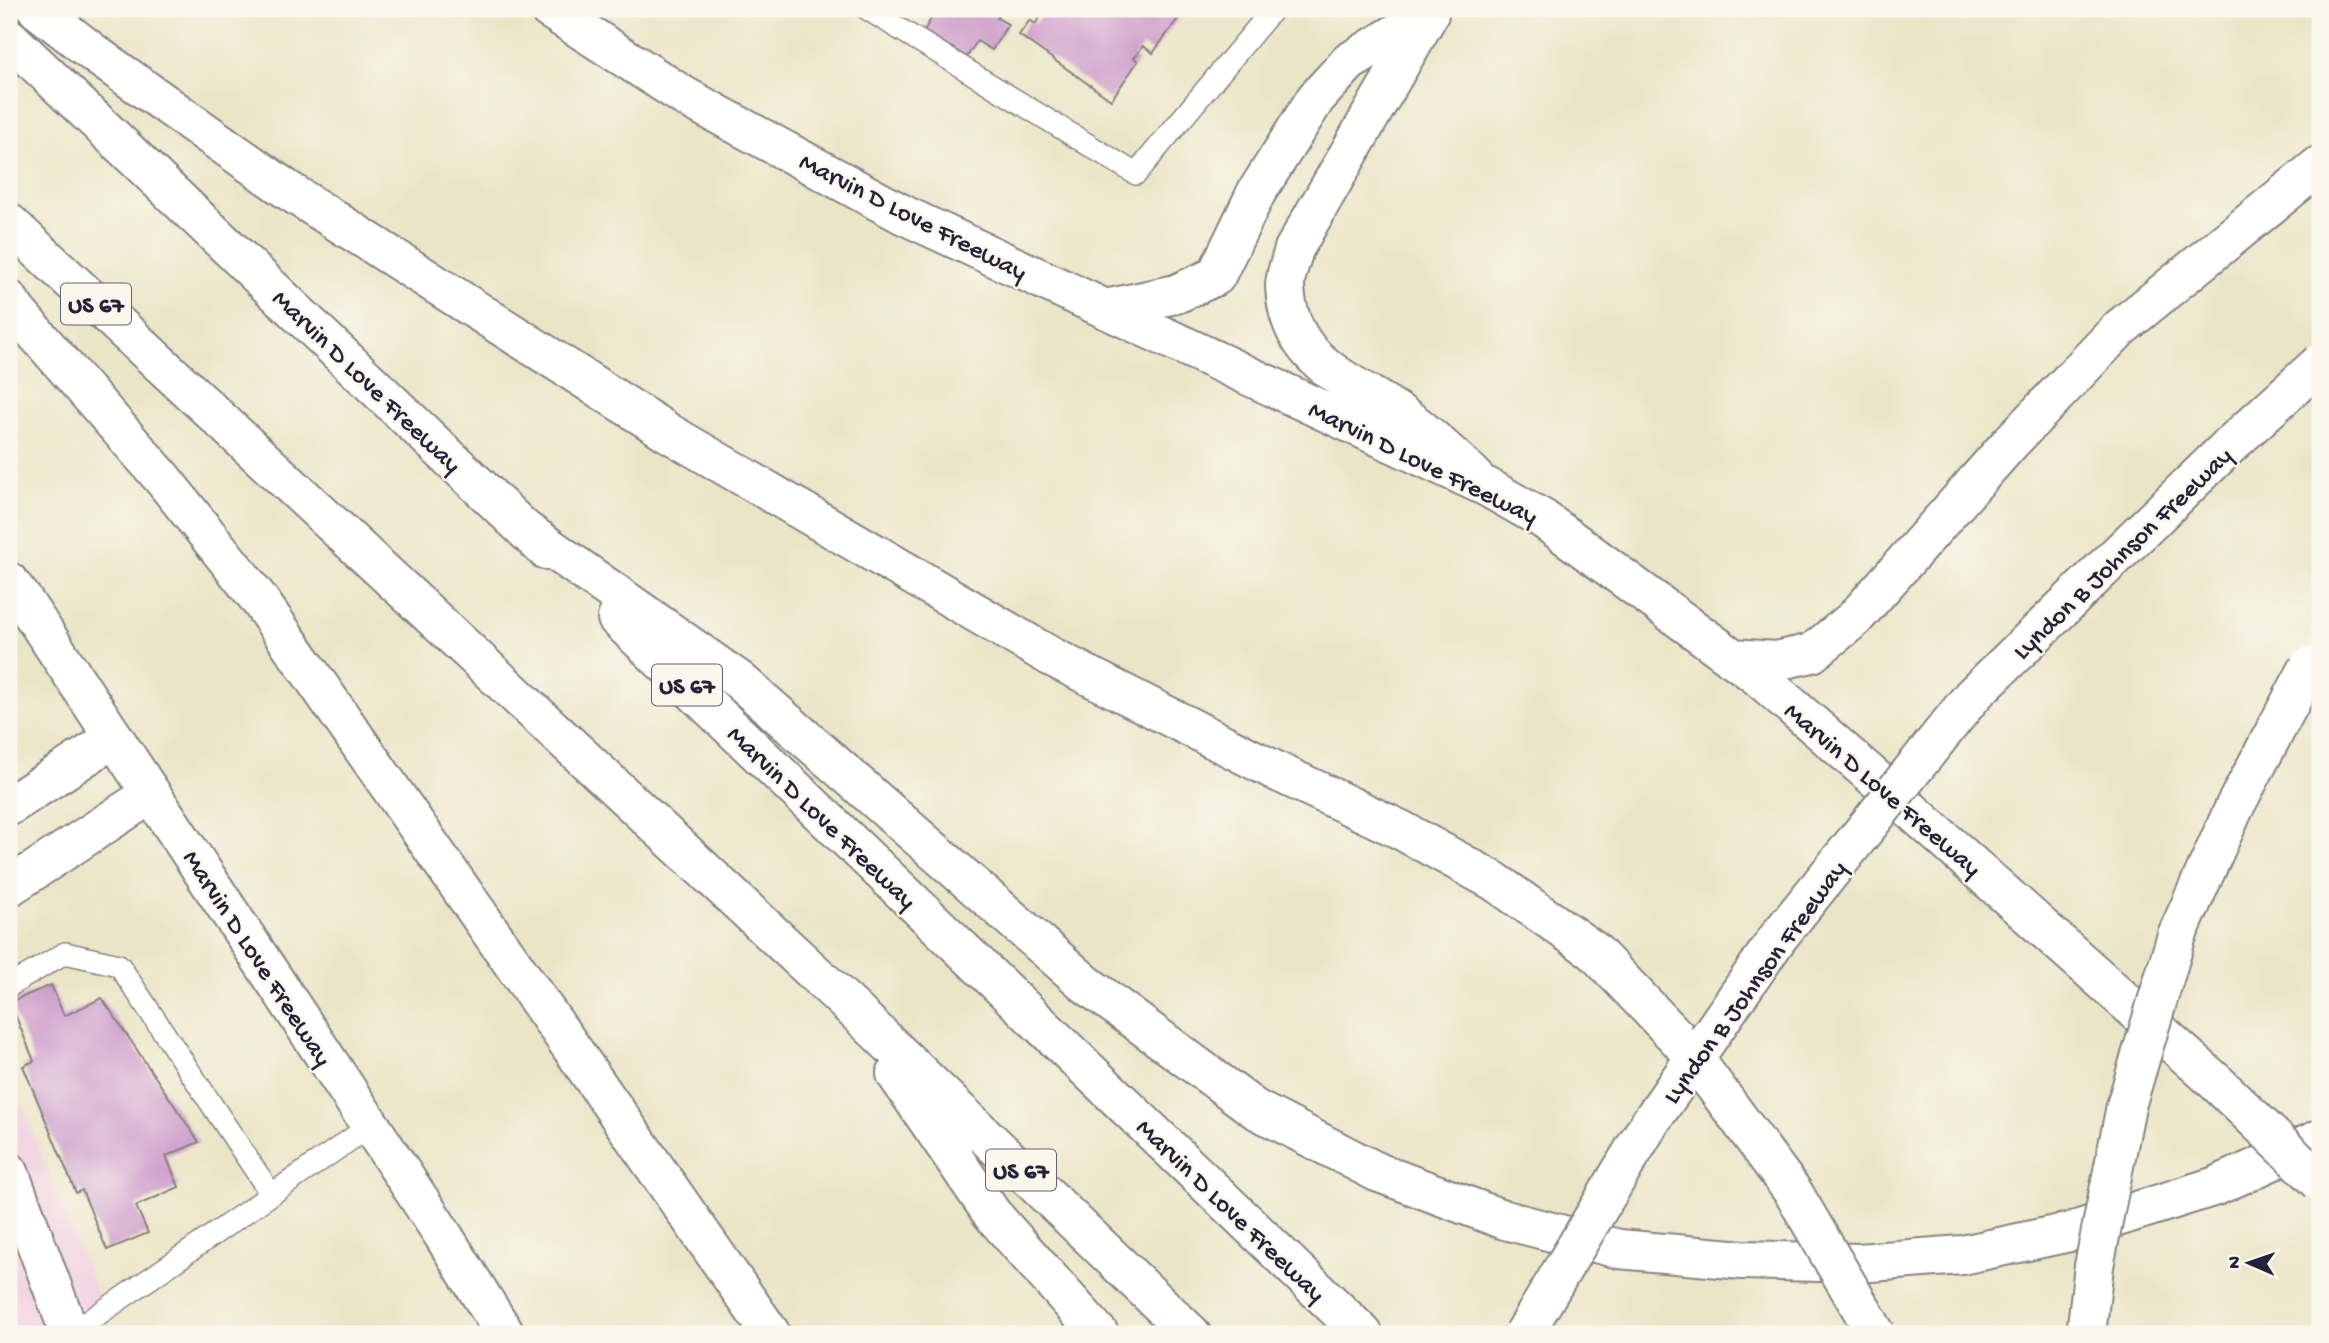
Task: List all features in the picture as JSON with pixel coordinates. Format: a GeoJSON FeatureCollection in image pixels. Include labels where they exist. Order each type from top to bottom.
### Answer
{"type":"FeatureCollection","features":[{"type":"Feature","properties":{"kind":"main road"},"geometry":{"type":"LineString","coordinates":[[37,9],[96,55],[286,189],[669,433],[1050,656],[1280,773],[1401,830],[1494,881],[1594,951],[1685,1046],[1794,1192],[1876,1334]]}},
{"type":"Feature","properties":{"kind":"main road","name":"Marvin D Love Freeway"},"geometry":{"type":"LineString","coordinates":[[549,9],[684,96],[904,215],[1487,487],[1543,519],[1756,676],[1877,780],[2217,1083],[2320,1182]]}},
{"type":"Feature","properties":{"kind":"main road"},"geometry":{"type":"LineString","coordinates":[[1105,309],[1177,294],[1216,275],[1256,193],[1316,98],[1349,62],[1432,11]]}},
{"type":"Feature","properties":{"kind":"main road"},"geometry":{"type":"LineString","coordinates":[[1432,11],[1294,249],[1285,285],[1291,318],[1306,347],[1336,377],[1411,421],[1487,487]]}},
{"type":"Feature","properties":{"kind":"main road","name":"Marvin D Love Freeway"},"geometry":{"type":"LineString","coordinates":[[9,38],[1363,1334]]}},
{"type":"Feature","properties":{"kind":"main road"},"geometry":{"type":"LineString","coordinates":[[1732,658],[1776,661],[1812,653],[1854,619],[2011,442],[2120,328],[2320,165]]}},
{"type":"Feature","properties":{"kind":"main road","name":"US 67"},"geometry":{"type":"LineString","coordinates":[[9,222],[850,1006],[1191,1334]]}},
{"type":"Feature","properties":{"kind":"main road"},"geometry":{"type":"LineString","coordinates":[[9,300],[162,478],[258,598],[771,1334]]}},
{"type":"Feature","properties":{"kind":"main road","name":"Lyndon B Johnson Freeway"},"geometry":{"type":"LineString","coordinates":[[1524,1334],[1649,1124],[1779,936],[1973,695],[2229,446],[2320,363]]}},
{"type":"Feature","properties":{"kind":"main road"},"geometry":{"type":"LineString","coordinates":[[528,532],[740,681],[1086,984],[1255,1109],[1377,1172],[1505,1220],[1619,1249],[1743,1260],[1858,1263],[1962,1255],[2070,1232],[2216,1186],[2320,1139]]}},
{"type":"Feature","properties":{"kind":"main road","name":"Marvin D Love Freeway"},"geometry":{"type":"LineString","coordinates":[[9,582],[151,793],[505,1334]]}},
{"type":"Feature","properties":{"kind":"main road"},"geometry":{"type":"LineString","coordinates":[[2086,1334],[2094,1266],[2126,1106],[2177,935],[2235,806],[2314,659]]}},
{"type":"Feature","properties":{"kind":"main road"},"geometry":{"type":"LineString","coordinates":[[9,806],[114,738]]}},
{"type":"Feature","properties":{"kind":"main road"},"geometry":{"type":"LineString","coordinates":[[9,887],[151,793]]}},
{"type":"Feature","properties":{"kind":"main road"},"geometry":{"type":"LineString","coordinates":[[850,1006],[992,1214],[1099,1334]]}},
{"type":"Feature","properties":{"kind":"main road"},"geometry":{"type":"LineString","coordinates":[[9,1172],[70,1334]]}},
{"type":"Feature","properties":{"kind":"lane"},"geometry":{"type":"LineString","coordinates":[[867,9],[1136,174],[1273,9]]}},
{"type":"Feature","properties":{"kind":"lane"},"geometry":{"type":"LineString","coordinates":[[9,986],[65,953],[119,965],[271,1194]]}},
{"type":"Feature","properties":{"kind":"lane"},"geometry":{"type":"LineString","coordinates":[[70,1334],[370,1126]]}},
{"type":"Feature","properties":{"kind":"shaded area"},"geometry":{"type":"Polygon","coordinates":[[[9,1071],[11,1078],[113,1334],[9,1334],[9,1071]]]}},
{"type":"Feature","properties":{"kind":"building"},"geometry":{"type":"Polygon","coordinates":[[[937,9],[1002,9],[997,18],[1008,24],[992,50],[977,41],[967,57],[924,31],[937,9]]]}},
{"type":"Feature","properties":{"kind":"building"},"geometry":{"type":"Polygon","coordinates":[[[1046,9],[1185,9],[1153,53],[1143,46],[1134,58],[1138,61],[1111,100],[1019,35],[1030,20],[1035,24],[1046,9]]]}},
{"type":"Feature","properties":{"kind":"building"},"geometry":{"type":"Polygon","coordinates":[[[51,985],[64,1016],[102,998],[199,1142],[166,1156],[179,1187],[136,1206],[148,1233],[107,1250],[82,1190],[76,1193],[23,1066],[34,1061],[10,1002],[51,985]]]}}]}
